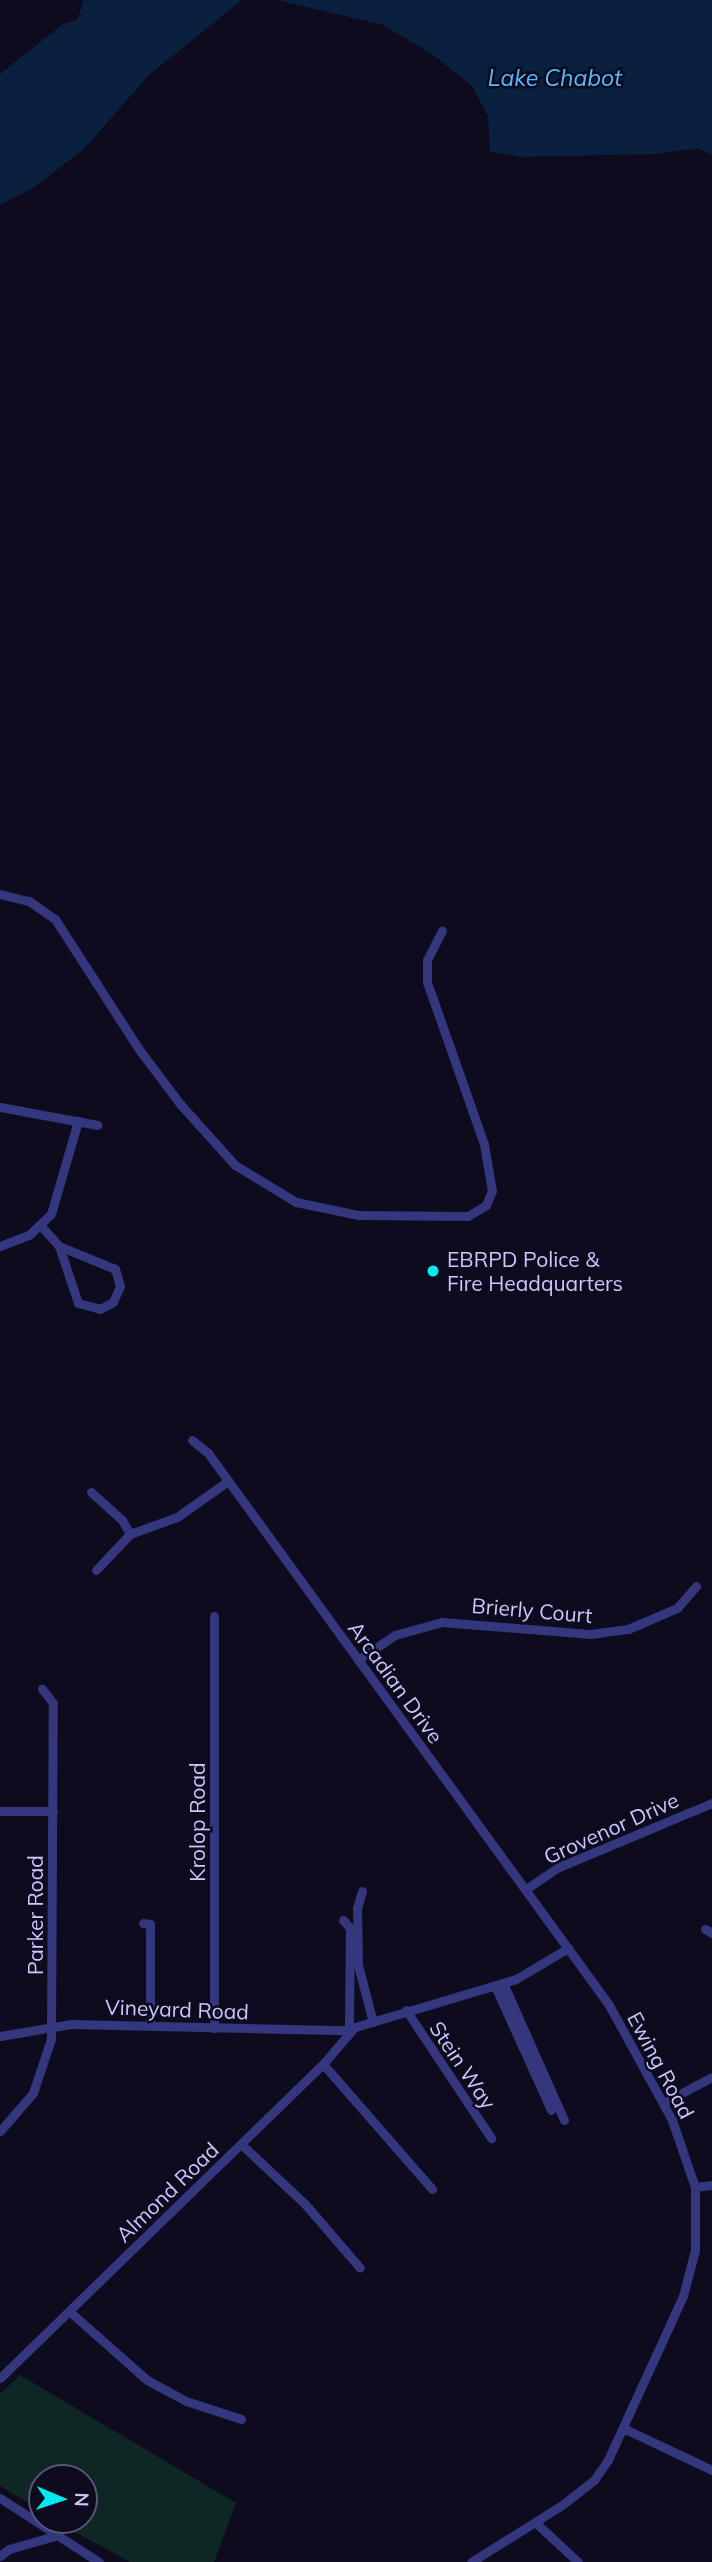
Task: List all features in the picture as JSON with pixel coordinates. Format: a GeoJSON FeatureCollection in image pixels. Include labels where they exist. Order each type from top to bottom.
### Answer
{"type":"FeatureCollection","features":[{"type":"Feature","properties":{"kind":"street"},"geometry":{"type":"LineString","coordinates":[[0,894],[29,901],[55,919],[160,1077],[235,1165],[278,1195],[347,1214],[468,1216],[486,1205],[492,1191],[484,1144],[427,982],[427,960],[442,930]]}},
{"type":"Feature","properties":{"kind":"street"},"geometry":{"type":"LineString","coordinates":[[0,1107],[97,1125]]}},
{"type":"Feature","properties":{"kind":"street"},"geometry":{"type":"LineString","coordinates":[[0,1246],[41,1226],[60,1193],[78,1121]]}},
{"type":"Feature","properties":{"kind":"street"},"geometry":{"type":"LineString","coordinates":[[41,1226],[59,1246],[78,1303],[100,1309],[113,1302],[120,1286],[115,1269],[59,1246]]}},
{"type":"Feature","properties":{"kind":"street","name":"Arcadian Drive"},"geometry":{"type":"LineString","coordinates":[[192,1440],[228,1481],[568,1948]]}},
{"type":"Feature","properties":{"kind":"street"},"geometry":{"type":"LineString","coordinates":[[96,1570],[130,1534],[177,1517],[228,1481]]}},
{"type":"Feature","properties":{"kind":"street"},"geometry":{"type":"LineString","coordinates":[[91,1492],[122,1520],[130,1534]]}},
{"type":"Feature","properties":{"kind":"street","name":"Brierly Court"},"geometry":{"type":"LineString","coordinates":[[358,1660],[396,1635],[442,1622],[591,1633],[628,1629],[677,1608],[696,1586]]}},
{"type":"Feature","properties":{"kind":"street","name":"Krolop Road"},"geometry":{"type":"LineString","coordinates":[[214,1616],[214,2028]]}},
{"type":"Feature","properties":{"kind":"street","name":"Parker Road"},"geometry":{"type":"LineString","coordinates":[[0,2131],[25,2105],[40,2081],[52,2025],[53,1703],[42,1689]]}},
{"type":"Feature","properties":{"kind":"street","name":"Grovenor Drive"},"geometry":{"type":"LineString","coordinates":[[526,1889],[559,1867],[712,1803]]}},
{"type":"Feature","properties":{"kind":"street"},"geometry":{"type":"LineString","coordinates":[[0,1811],[53,1811]]}},
{"type":"Feature","properties":{"kind":"street"},"geometry":{"type":"LineString","coordinates":[[362,1891],[357,1908],[358,1965],[373,2022]]}},
{"type":"Feature","properties":{"kind":"street"},"geometry":{"type":"LineString","coordinates":[[343,1920],[350,1928],[352,2029],[406,2010],[499,1985],[568,1948]]}},
{"type":"Feature","properties":{"kind":"street"},"geometry":{"type":"LineString","coordinates":[[143,1923],[150,1924],[150,2026]]}},
{"type":"Feature","properties":{"kind":"street","name":"Ewing Road"},"geometry":{"type":"LineString","coordinates":[[471,2562],[536,2523],[594,2480],[623,2428],[683,2296],[695,2250],[695,2187],[663,2103],[616,2016],[568,1948]]}},
{"type":"Feature","properties":{"kind":"street"},"geometry":{"type":"LineString","coordinates":[[499,1985],[551,2110]]}},
{"type":"Feature","properties":{"kind":"street"},"geometry":{"type":"LineString","coordinates":[[499,1985],[565,2120]]}},
{"type":"Feature","properties":{"kind":"street","name":"Stein Way"},"geometry":{"type":"LineString","coordinates":[[406,2010],[491,2138]]}},
{"type":"Feature","properties":{"kind":"street","name":"Vineyard Road"},"geometry":{"type":"LineString","coordinates":[[0,2036],[52,2025],[352,2029]]}},
{"type":"Feature","properties":{"kind":"street","name":"Almond Road"},"geometry":{"type":"LineString","coordinates":[[0,2378],[323,2064],[352,2029]]}},
{"type":"Feature","properties":{"kind":"street"},"geometry":{"type":"LineString","coordinates":[[323,2064],[432,2189]]}},
{"type":"Feature","properties":{"kind":"street"},"geometry":{"type":"LineString","coordinates":[[663,2103],[712,2077]]}},
{"type":"Feature","properties":{"kind":"street"},"geometry":{"type":"LineString","coordinates":[[241,2144],[305,2204],[360,2268]]}},
{"type":"Feature","properties":{"kind":"street"},"geometry":{"type":"LineString","coordinates":[[695,2187],[712,2185]]}},
{"type":"Feature","properties":{"kind":"street"},"geometry":{"type":"LineString","coordinates":[[69,2311],[123,2363],[147,2380],[187,2401],[242,2419]]}},
{"type":"Feature","properties":{"kind":"street"},"geometry":{"type":"LineString","coordinates":[[623,2428],[712,2470]]}},
{"type":"Feature","properties":{"kind":"street"},"geometry":{"type":"LineString","coordinates":[[0,2498],[100,2562]]}},
{"type":"Feature","properties":{"kind":"street"},"geometry":{"type":"LineString","coordinates":[[536,2523],[578,2562]]}},
{"type":"Feature","properties":{"kind":"street"},"geometry":{"type":"LineString","coordinates":[[0,2556],[9,2549],[58,2535]]}},
{"type":"Feature","properties":{"kind":"green space"},"geometry":{"type":"Polygon","coordinates":[[[20,2375],[236,2503],[214,2562],[130,2562],[79,2534],[98,2534],[98,2464],[28,2464],[28,2503],[0,2486],[0,2394],[20,2375]]]}},
{"type":"Feature","properties":{"kind":"water"},"geometry":{"type":"Polygon","coordinates":[[[84,0],[242,0],[149,75],[83,150],[33,188],[0,205],[0,74],[63,24],[77,20],[84,0]]]}},
{"type":"Feature","properties":{"kind":"water","name":"Lake Chabot"},"geometry":{"type":"Polygon","coordinates":[[[277,0],[712,0],[712,155],[698,148],[656,154],[523,157],[490,152],[488,116],[472,86],[432,54],[383,25],[277,0]]]}},
{"type":"Feature","properties":{"kind":"place","name":"EBRPD Police & Fire Headquarters"},"geometry":{"type":"Point","coordinates":[433,1271]}}]}
